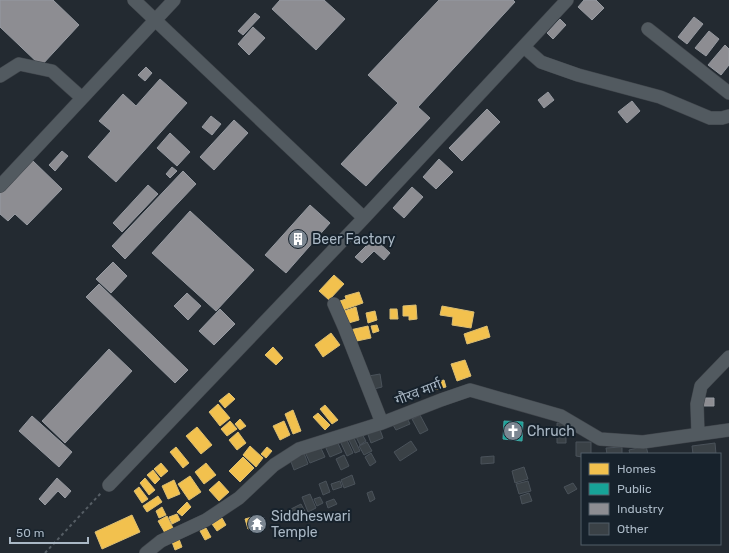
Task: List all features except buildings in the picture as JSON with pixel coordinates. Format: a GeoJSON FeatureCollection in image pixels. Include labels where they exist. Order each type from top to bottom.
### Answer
{"type":"FeatureCollection","features":[{"type":"Feature","properties":{"kind":"street"},"geometry":{"type":"LineString","coordinates":[[134,0],[364,218]]}},
{"type":"Feature","properties":{"kind":"street"},"geometry":{"type":"LineString","coordinates":[[0,186],[174,0]]}},
{"type":"Feature","properties":{"kind":"street"},"geometry":{"type":"LineString","coordinates":[[109,485],[364,218],[567,0]]}},
{"type":"Feature","properties":{"kind":"street"},"geometry":{"type":"LineString","coordinates":[[648,29],[729,93]]}},
{"type":"Feature","properties":{"kind":"street"},"geometry":{"type":"LineString","coordinates":[[524,47],[541,62],[578,75],[660,97],[710,118],[722,118],[729,116]]}},
{"type":"Feature","properties":{"kind":"street"},"geometry":{"type":"LineString","coordinates":[[0,76],[19,64],[52,71],[82,98]]}},
{"type":"Feature","properties":{"kind":"street"},"geometry":{"type":"LineString","coordinates":[[334,304],[346,329],[382,423]]}},
{"type":"Feature","properties":{"kind":"street"},"geometry":{"type":"LineString","coordinates":[[698,434],[697,404],[702,386],[729,357]]}},
{"type":"Feature","properties":{"kind":"street","name":"गौरव मार्ग"},"geometry":{"type":"LineString","coordinates":[[146,553],[161,541],[206,520],[239,498],[274,465],[299,450],[382,423],[470,390],[561,416],[600,439],[643,442],[729,430]]}},
{"type":"Feature","properties":{"kind":"path"},"geometry":{"type":"LineString","coordinates":[[45,553],[109,485]]}},
{"type":"Feature","properties":{"kind":"place","name":"Beer Factory"},"geometry":{"type":"Point","coordinates":[298,239]}},
{"type":"Feature","properties":{"kind":"place","name":"Chruch"},"geometry":{"type":"Point","coordinates":[513,431]}},
{"type":"Feature","properties":{"kind":"place","name":"Siddheswari Temple"},"geometry":{"type":"Point","coordinates":[257,524]}}]}
